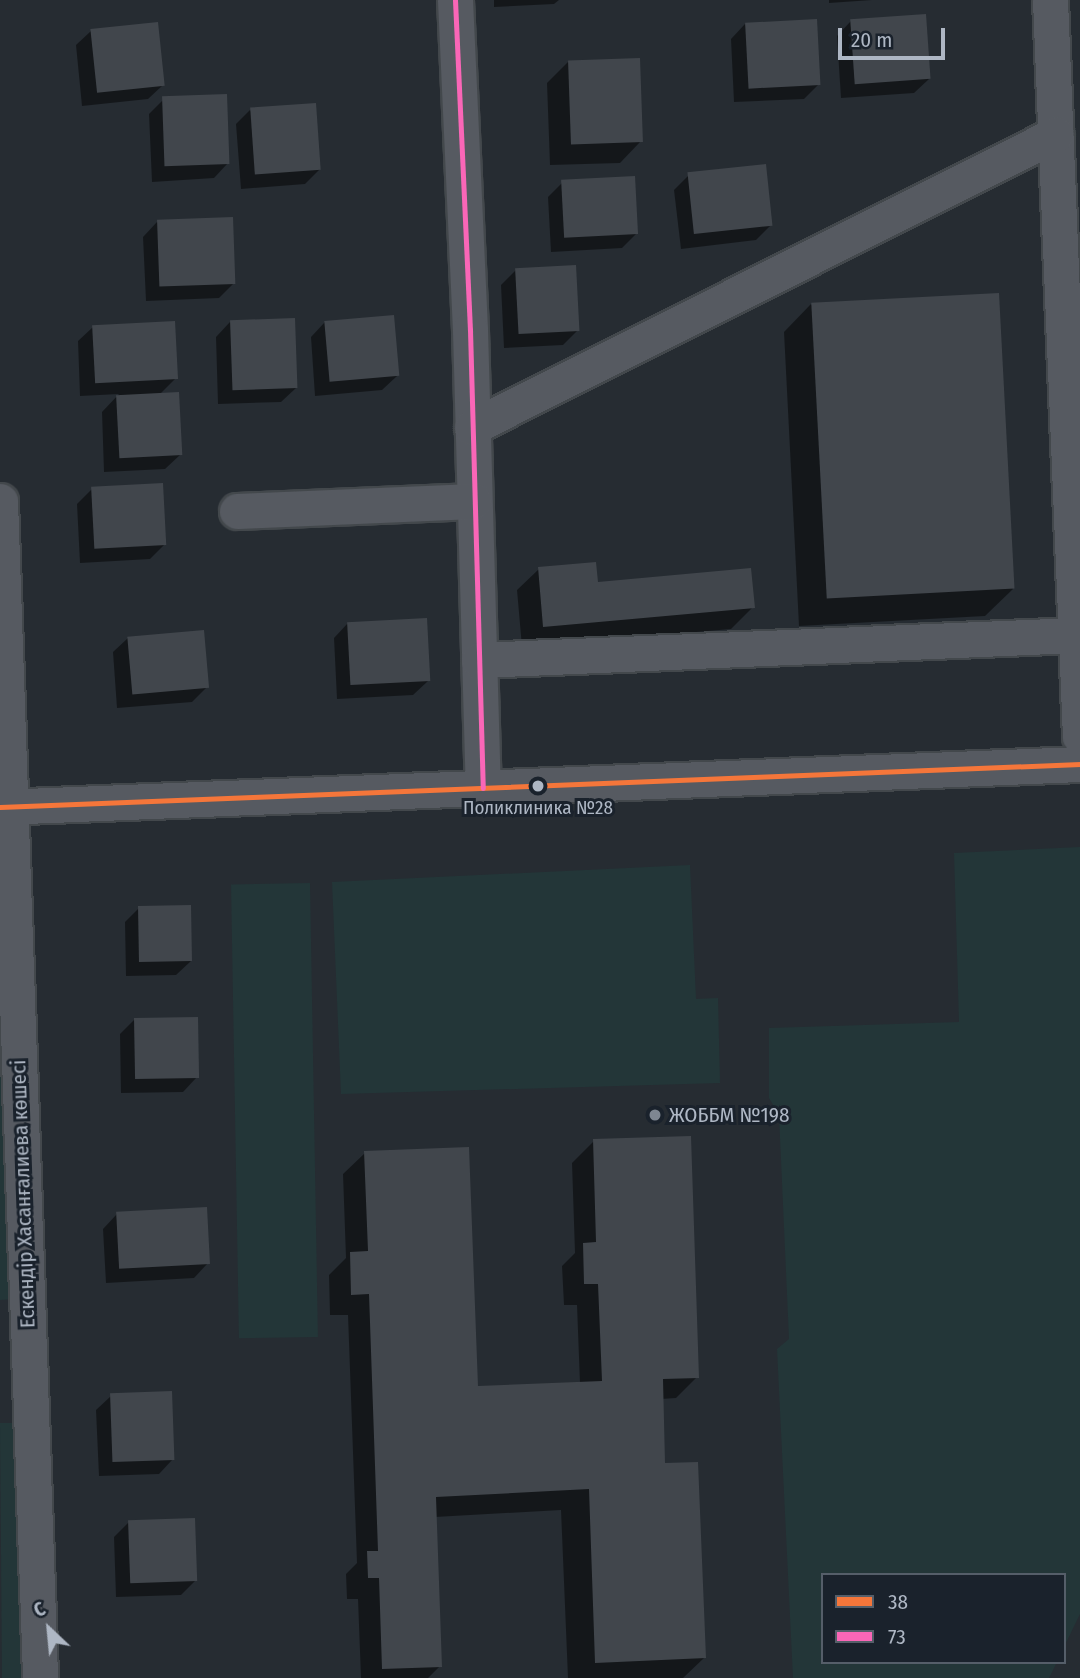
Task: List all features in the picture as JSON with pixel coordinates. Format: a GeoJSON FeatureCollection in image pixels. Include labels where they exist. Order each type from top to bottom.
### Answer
{"type":"FeatureCollection","features":[{"type":"Feature","properties":{"kind":"street"},"geometry":{"type":"LineString","coordinates":[[455,0],[470,316],[483,788]]}},
{"type":"Feature","properties":{"kind":"street"},"geometry":{"type":"LineString","coordinates":[[1050,0],[1075,467],[1076,635],[1080,736]]}},
{"type":"Feature","properties":{"kind":"street"},"geometry":{"type":"LineString","coordinates":[[472,427],[1056,134]]}},
{"type":"Feature","properties":{"kind":"street","name":"Ескендір Хасанғалиева көшесі"},"geometry":{"type":"LineString","coordinates":[[0,501],[14,1350],[40,1678]]}},
{"type":"Feature","properties":{"kind":"street"},"geometry":{"type":"LineString","coordinates":[[237,511],[474,501]]}},
{"type":"Feature","properties":{"kind":"street"},"geometry":{"type":"LineString","coordinates":[[479,660],[1076,635]]}},
{"type":"Feature","properties":{"kind":"street"},"geometry":{"type":"LineString","coordinates":[[5,807],[1080,764]]}},
{"type":"Feature","properties":{"kind":"shaded area"},"geometry":{"type":"Polygon","coordinates":[[[1080,847],[1080,1614],[1066,1643],[1066,1573],[821,1573],[821,1664],[1056,1664],[1049,1678],[793,1678],[777,1349],[789,1339],[779,1115],[769,1098],[769,1028],[959,1022],[954,853],[1080,847]]]}},
{"type":"Feature","properties":{"kind":"shaded area"},"geometry":{"type":"Polygon","coordinates":[[[690,865],[696,999],[718,998],[720,1083],[341,1094],[332,882],[690,865]]]}},
{"type":"Feature","properties":{"kind":"shaded area"},"geometry":{"type":"Polygon","coordinates":[[[310,883],[318,1337],[239,1338],[231,884],[310,883]]]}},
{"type":"Feature","properties":{"kind":"shaded area"},"geometry":{"type":"Polygon","coordinates":[[[0,894],[14,1299],[0,1300],[0,894]]]}},
{"type":"Feature","properties":{"kind":"shaded area"},"geometry":{"type":"Polygon","coordinates":[[[0,1423],[18,1423],[28,1678],[2,1678],[0,1423]]]}},
{"type":"Feature","properties":{"kind":"building"},"geometry":{"type":"Polygon","coordinates":[[[926,14],[931,79],[855,84],[850,19],[926,14]]]}},
{"type":"Feature","properties":{"kind":"building"},"geometry":{"type":"Polygon","coordinates":[[[817,19],[820,85],[749,89],[745,23],[817,19]]]}},
{"type":"Feature","properties":{"kind":"building"},"geometry":{"type":"Polygon","coordinates":[[[158,22],[165,86],[97,93],[90,29],[158,22]]]}},
{"type":"Feature","properties":{"kind":"building"},"geometry":{"type":"Polygon","coordinates":[[[640,58],[643,142],[571,144],[568,61],[640,58]]]}},
{"type":"Feature","properties":{"kind":"building"},"geometry":{"type":"Polygon","coordinates":[[[227,94],[229,164],[164,166],[162,96],[227,94]]]}},
{"type":"Feature","properties":{"kind":"building"},"geometry":{"type":"Polygon","coordinates":[[[316,103],[321,170],[255,174],[250,108],[316,103]]]}},
{"type":"Feature","properties":{"kind":"building"},"geometry":{"type":"Polygon","coordinates":[[[766,164],[772,226],[694,234],[687,172],[766,164]]]}},
{"type":"Feature","properties":{"kind":"building"},"geometry":{"type":"Polygon","coordinates":[[[635,176],[638,234],[564,238],[561,180],[635,176]]]}},
{"type":"Feature","properties":{"kind":"building"},"geometry":{"type":"Polygon","coordinates":[[[233,217],[235,284],[159,287],[157,220],[233,217]]]}},
{"type":"Feature","properties":{"kind":"building"},"geometry":{"type":"Polygon","coordinates":[[[576,265],[579,331],[519,334],[515,268],[576,265]]]}},
{"type":"Feature","properties":{"kind":"building"},"geometry":{"type":"Polygon","coordinates":[[[999,293],[1014,589],[827,598],[811,303],[999,293]]]}},
{"type":"Feature","properties":{"kind":"building"},"geometry":{"type":"Polygon","coordinates":[[[394,315],[399,376],[330,382],[324,321],[394,315]]]}},
{"type":"Feature","properties":{"kind":"building"},"geometry":{"type":"Polygon","coordinates":[[[295,318],[297,388],[232,390],[230,320],[295,318]]]}},
{"type":"Feature","properties":{"kind":"building"},"geometry":{"type":"Polygon","coordinates":[[[175,321],[178,379],[95,383],[92,325],[175,321]]]}},
{"type":"Feature","properties":{"kind":"building"},"geometry":{"type":"Polygon","coordinates":[[[179,392],[182,455],[119,458],[116,395],[179,392]]]}},
{"type":"Feature","properties":{"kind":"building"},"geometry":{"type":"Polygon","coordinates":[[[163,483],[166,545],[94,549],[91,487],[163,483]]]}},
{"type":"Feature","properties":{"kind":"building"},"geometry":{"type":"Polygon","coordinates":[[[596,562],[598,582],[751,568],[755,608],[543,627],[538,567],[596,562]]]}},
{"type":"Feature","properties":{"kind":"building"},"geometry":{"type":"Polygon","coordinates":[[[427,618],[430,681],[350,685],[347,622],[427,618]]]}},
{"type":"Feature","properties":{"kind":"building"},"geometry":{"type":"Polygon","coordinates":[[[204,630],[209,688],[132,694],[127,637],[204,630]]]}},
{"type":"Feature","properties":{"kind":"building"},"geometry":{"type":"Polygon","coordinates":[[[191,905],[192,961],[139,962],[138,906],[191,905]]]}},
{"type":"Feature","properties":{"kind":"building"},"geometry":{"type":"Polygon","coordinates":[[[198,1017],[199,1078],[135,1079],[134,1018],[198,1017]]]}},
{"type":"Feature","properties":{"kind":"building"},"geometry":{"type":"Polygon","coordinates":[[[691,1136],[699,1378],[663,1379],[665,1463],[698,1462],[706,1658],[595,1663],[589,1489],[436,1497],[442,1667],[382,1669],[379,1578],[368,1578],[367,1551],[378,1551],[369,1294],[351,1295],[350,1252],[368,1251],[364,1151],[469,1147],[478,1386],[602,1381],[598,1284],[584,1284],[583,1243],[596,1242],[593,1139],[691,1136]]]}},
{"type":"Feature","properties":{"kind":"building"},"geometry":{"type":"Polygon","coordinates":[[[207,1207],[210,1264],[119,1269],[116,1212],[207,1207]]]}},
{"type":"Feature","properties":{"kind":"building"},"geometry":{"type":"Polygon","coordinates":[[[172,1391],[174,1460],[112,1462],[110,1393],[172,1391]]]}},
{"type":"Feature","properties":{"kind":"building"},"geometry":{"type":"Polygon","coordinates":[[[195,1518],[197,1581],[130,1583],[128,1520],[195,1518]]]}},
{"type":"Feature","properties":{"kind":"transit line","name":"73"},"geometry":{"type":"LineString","coordinates":[[455,0],[470,330],[483,788]]}},
{"type":"Feature","properties":{"kind":"transit line","name":"38"},"geometry":{"type":"LineString","coordinates":[[0,807],[1080,764]]}},
{"type":"Feature","properties":{"kind":"place","name":"Поликлиника №28"},"geometry":{"type":"Point","coordinates":[538,786]}},
{"type":"Feature","properties":{"kind":"place","name":"ЖОББМ №198"},"geometry":{"type":"Point","coordinates":[655,1115]}}]}
